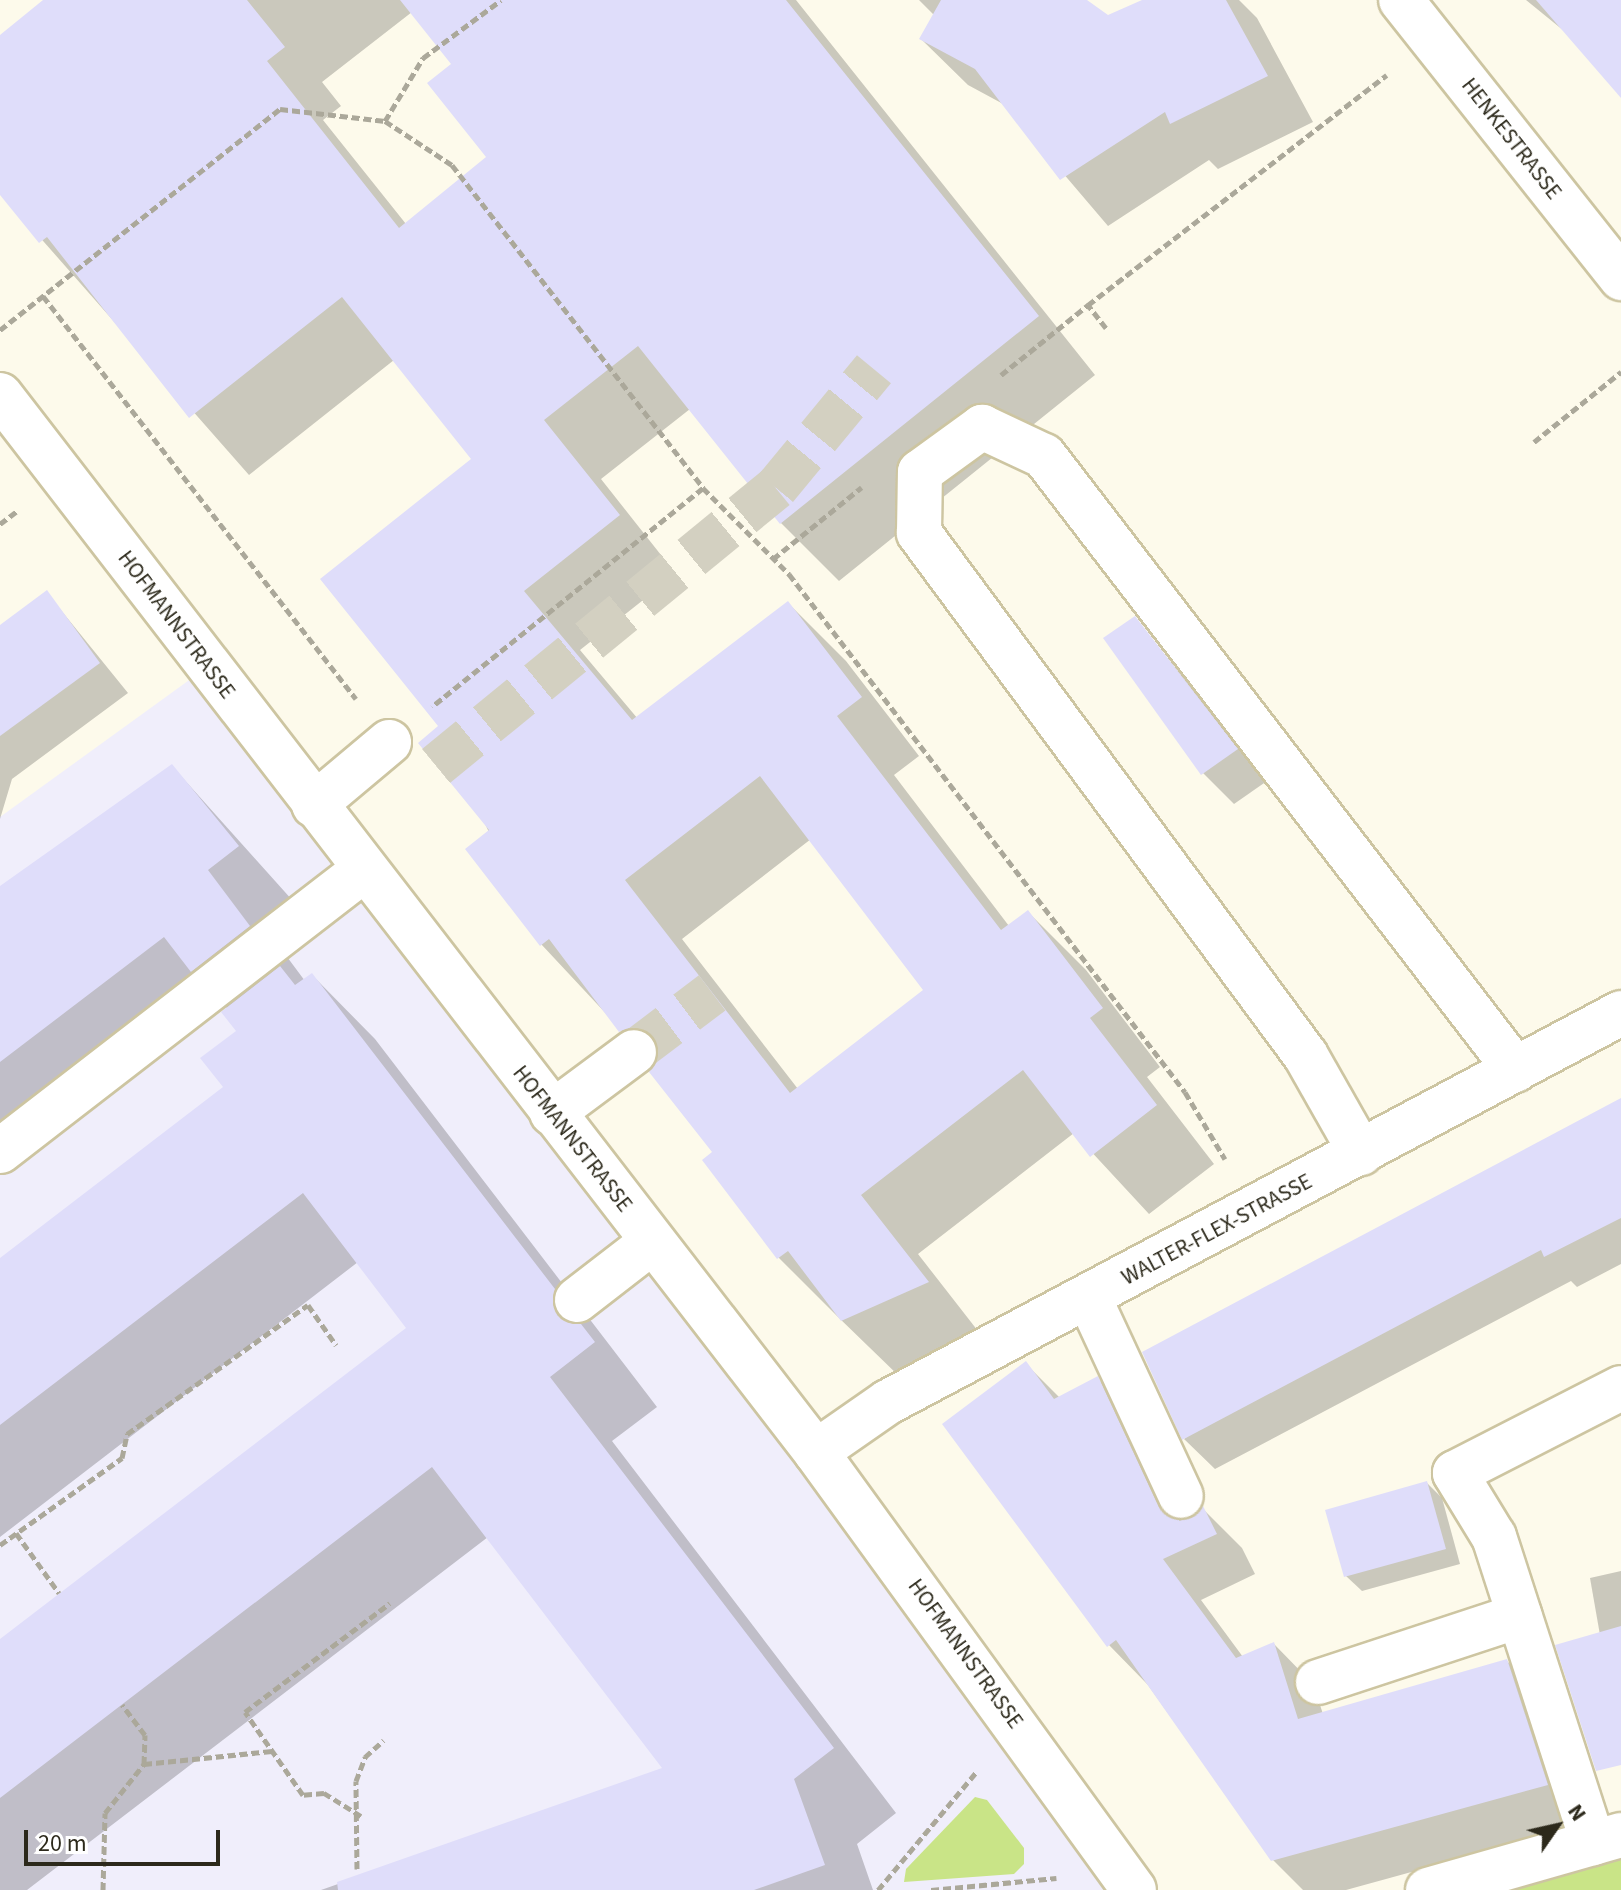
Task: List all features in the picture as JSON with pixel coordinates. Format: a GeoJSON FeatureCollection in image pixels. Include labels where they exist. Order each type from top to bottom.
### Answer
{"type":"FeatureCollection","features":[{"type":"Feature","properties":{"kind":"street","name":"HENKESTRASSE"},"geometry":{"type":"LineString","coordinates":[[1401,0],[1621,278]]}},
{"type":"Feature","properties":{"kind":"street","name":"HOFMANNSTRASSE"},"geometry":{"type":"LineString","coordinates":[[0,395],[363,870],[816,1452],[1134,1890]]}},
{"type":"Feature","properties":{"kind":"street"},"geometry":{"type":"LineString","coordinates":[[1361,1153],[1306,1056],[919,533],[920,472],[982,427],[1044,456],[1516,1070]]}},
{"type":"Feature","properties":{"kind":"street"},"geometry":{"type":"LineString","coordinates":[[314,805],[389,742]]}},
{"type":"Feature","properties":{"kind":"street"},"geometry":{"type":"LineString","coordinates":[[0,1151],[363,870]]}},
{"type":"Feature","properties":{"kind":"street","name":"WALTER-FLEX-STRASSE"},"geometry":{"type":"LineString","coordinates":[[816,1452],[888,1402],[1255,1210],[1621,1013]]}},
{"type":"Feature","properties":{"kind":"street"},"geometry":{"type":"LineString","coordinates":[[552,1113],[634,1052]]}},
{"type":"Feature","properties":{"kind":"street"},"geometry":{"type":"LineString","coordinates":[[577,1300],[652,1242]]}},
{"type":"Feature","properties":{"kind":"street"},"geometry":{"type":"LineString","coordinates":[[1089,1298],[1181,1496]]}},
{"type":"Feature","properties":{"kind":"street"},"geometry":{"type":"LineString","coordinates":[[1428,1890],[1607,1839],[1519,1616],[1494,1537],[1455,1473],[1621,1388]]}},
{"type":"Feature","properties":{"kind":"street"},"geometry":{"type":"LineString","coordinates":[[1318,1682],[1519,1616]]}},
{"type":"Feature","properties":{"kind":"path"},"geometry":{"type":"LineString","coordinates":[[385,121],[423,58],[501,0]]}},
{"type":"Feature","properties":{"kind":"path"},"geometry":{"type":"LineString","coordinates":[[1052,332],[1433,40]]}},
{"type":"Feature","properties":{"kind":"path"},"geometry":{"type":"LineString","coordinates":[[0,330],[280,109],[385,121],[452,165],[703,488],[789,574],[1185,1092],[1255,1210]]}},
{"type":"Feature","properties":{"kind":"path"},"geometry":{"type":"LineString","coordinates":[[43,296],[389,742],[703,488]]}},
{"type":"Feature","properties":{"kind":"path"},"geometry":{"type":"LineString","coordinates":[[1088,305],[1106,328]]}},
{"type":"Feature","properties":{"kind":"path"},"geometry":{"type":"LineString","coordinates":[[1534,442],[1621,372]]}},
{"type":"Feature","properties":{"kind":"path"},"geometry":{"type":"LineString","coordinates":[[0,1545],[122,1458],[127,1434],[308,1305],[336,1345]]}},
{"type":"Feature","properties":{"kind":"path"},"geometry":{"type":"LineString","coordinates":[[16,1533],[59,1593]]}},
{"type":"Feature","properties":{"kind":"path"},"geometry":{"type":"LineString","coordinates":[[361,1816],[324,1793],[303,1795],[245,1712],[390,1603]]}},
{"type":"Feature","properties":{"kind":"path"},"geometry":{"type":"LineString","coordinates":[[103,1890],[105,1813],[144,1764],[145,1735],[122,1705]]}},
{"type":"Feature","properties":{"kind":"path"},"geometry":{"type":"LineString","coordinates":[[878,1890],[1016,1724]]}},
{"type":"Feature","properties":{"kind":"path"},"geometry":{"type":"LineString","coordinates":[[357,1869],[361,1816],[355,1792],[360,1765],[384,1740]]}},
{"type":"Feature","properties":{"kind":"path"},"geometry":{"type":"LineString","coordinates":[[144,1764],[272,1751]]}},
{"type":"Feature","properties":{"kind":"path"},"geometry":{"type":"LineString","coordinates":[[931,1890],[1049,1883],[1103,1848]]}},
{"type":"Feature","properties":{"kind":"shaded area"},"geometry":{"type":"Polygon","coordinates":[[[210,665],[1153,1890],[0,1890],[0,817],[210,665]]]}},
{"type":"Feature","properties":{"kind":"green space"},"geometry":{"type":"Polygon","coordinates":[[[975,1797],[987,1800],[1024,1848],[1024,1864],[1014,1874],[904,1882],[906,1869],[975,1797]]]}},
{"type":"Feature","properties":{"kind":"green space"},"geometry":{"type":"Polygon","coordinates":[[[1621,1854],[1621,1890],[1496,1890],[1621,1854]]]}},
{"type":"Feature","properties":{"kind":"building"},"geometry":{"type":"Polygon","coordinates":[[[43,0],[247,0],[285,47],[267,61],[399,228],[486,157],[427,83],[451,64],[400,0],[786,0],[1039,316],[780,524],[638,346],[544,420],[620,515],[524,591],[632,720],[788,601],[862,697],[837,716],[1001,930],[1028,910],[1103,1008],[1090,1018],[1157,1105],[1090,1157],[1023,1070],[861,1195],[929,1282],[841,1321],[788,1251],[777,1259],[702,1160],[712,1152],[649,1072],[659,1050],[654,1037],[632,1027],[619,1032],[549,939],[540,946],[465,849],[489,830],[418,743],[438,726],[320,579],[471,459],[342,297],[189,418],[47,237],[39,243],[0,195],[0,35],[43,0]],[[760,776],[625,880],[790,1093],[923,990],[760,776]]]}},
{"type":"Feature","properties":{"kind":"building"},"geometry":{"type":"Polygon","coordinates":[[[941,0],[1087,0],[1108,15],[1142,0],[1226,0],[1268,76],[1170,124],[1165,112],[1060,180],[975,69],[919,39],[941,0]]]}},
{"type":"Feature","properties":{"kind":"building"},"geometry":{"type":"Polygon","coordinates":[[[1536,0],[1621,0],[1621,98],[1536,0]]]}},
{"type":"Feature","properties":{"kind":"building"},"geometry":{"type":"Polygon","coordinates":[[[47,590],[100,663],[0,736],[0,625],[47,590]]]}},
{"type":"Feature","properties":{"kind":"building"},"geometry":{"type":"Polygon","coordinates":[[[1135,616],[1238,749],[1201,775],[1103,638],[1135,616]]]}},
{"type":"Feature","properties":{"kind":"building"},"geometry":{"type":"Polygon","coordinates":[[[172,764],[239,846],[208,870],[250,926],[191,972],[164,937],[0,1062],[0,886],[172,764]]]}},
{"type":"Feature","properties":{"kind":"building"},"geometry":{"type":"Polygon","coordinates":[[[280,966],[295,985],[312,973],[555,1289],[557,1315],[581,1324],[595,1342],[550,1377],[834,1748],[794,1779],[825,1865],[754,1890],[338,1890],[337,1882],[662,1768],[432,1467],[0,1798],[0,1639],[406,1328],[303,1193],[0,1425],[0,1258],[223,1087],[200,1058],[236,1031],[221,1012],[280,966]]]}},
{"type":"Feature","properties":{"kind":"building"},"geometry":{"type":"Polygon","coordinates":[[[1621,1098],[1621,1218],[1544,1257],[1541,1250],[1182,1440],[1142,1352],[1621,1098]]]}},
{"type":"Feature","properties":{"kind":"building"},"geometry":{"type":"Polygon","coordinates":[[[1026,1361],[1054,1399],[1098,1376],[1159,1507],[1180,1521],[1203,1506],[1217,1534],[1163,1559],[1236,1658],[1274,1642],[1298,1719],[1507,1659],[1548,1785],[1271,1861],[1116,1640],[1107,1647],[942,1424],[1026,1361]]]}},
{"type":"Feature","properties":{"kind":"building"},"geometry":{"type":"Polygon","coordinates":[[[1427,1481],[1446,1549],[1344,1577],[1325,1510],[1427,1481]]]}},
{"type":"Feature","properties":{"kind":"building"},"geometry":{"type":"Polygon","coordinates":[[[1621,1626],[1621,1765],[1596,1771],[1555,1645],[1621,1626]]]}},
{"type":"Feature","properties":{"kind":"tunnel"},"geometry":{"type":"LineString","coordinates":[[436,766],[776,488],[874,369]]}},
{"type":"Feature","properties":{"kind":"tunnel"},"geometry":{"type":"LineString","coordinates":[[634,1052],[712,993]]}}]}
